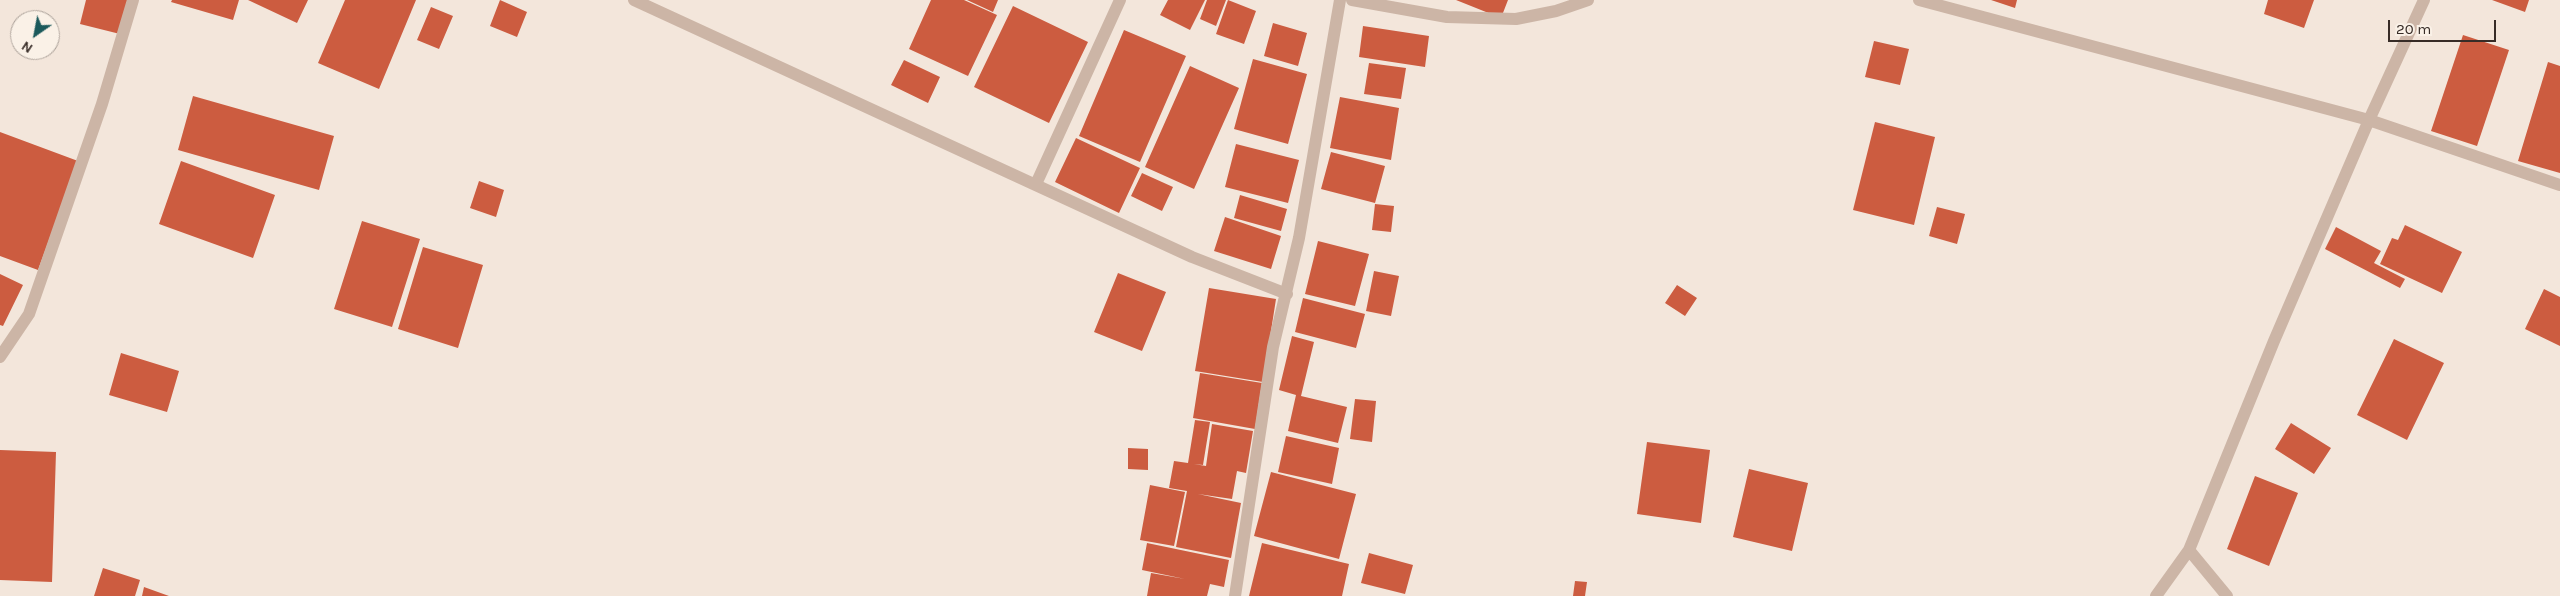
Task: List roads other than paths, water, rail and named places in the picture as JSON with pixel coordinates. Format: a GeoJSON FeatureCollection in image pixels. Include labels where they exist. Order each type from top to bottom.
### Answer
{"type":"FeatureCollection","features":[{"type":"Feature","properties":{"kind":"street"},"geometry":{"type":"LineString","coordinates":[[0,357],[29,314],[102,104],[133,0]]}},
{"type":"Feature","properties":{"kind":"street"},"geometry":{"type":"LineString","coordinates":[[634,0],[1192,257],[1287,294]]}},
{"type":"Feature","properties":{"kind":"street"},"geometry":{"type":"LineString","coordinates":[[1036,184],[1120,0]]}},
{"type":"Feature","properties":{"kind":"street"},"geometry":{"type":"LineString","coordinates":[[1235,596],[1273,347],[1287,294],[1303,219],[1340,0]]}},
{"type":"Feature","properties":{"kind":"street"},"geometry":{"type":"LineString","coordinates":[[1352,0],[1447,17],[1516,19],[1556,11],[1588,0]]}},
{"type":"Feature","properties":{"kind":"street"},"geometry":{"type":"LineString","coordinates":[[1919,0],[2369,120],[2560,185]]}},
{"type":"Feature","properties":{"kind":"street"},"geometry":{"type":"LineString","coordinates":[[2156,596],[2189,550],[2274,341],[2369,120],[2424,0]]}},
{"type":"Feature","properties":{"kind":"street"},"geometry":{"type":"LineString","coordinates":[[2189,550],[2227,596]]}}]}
